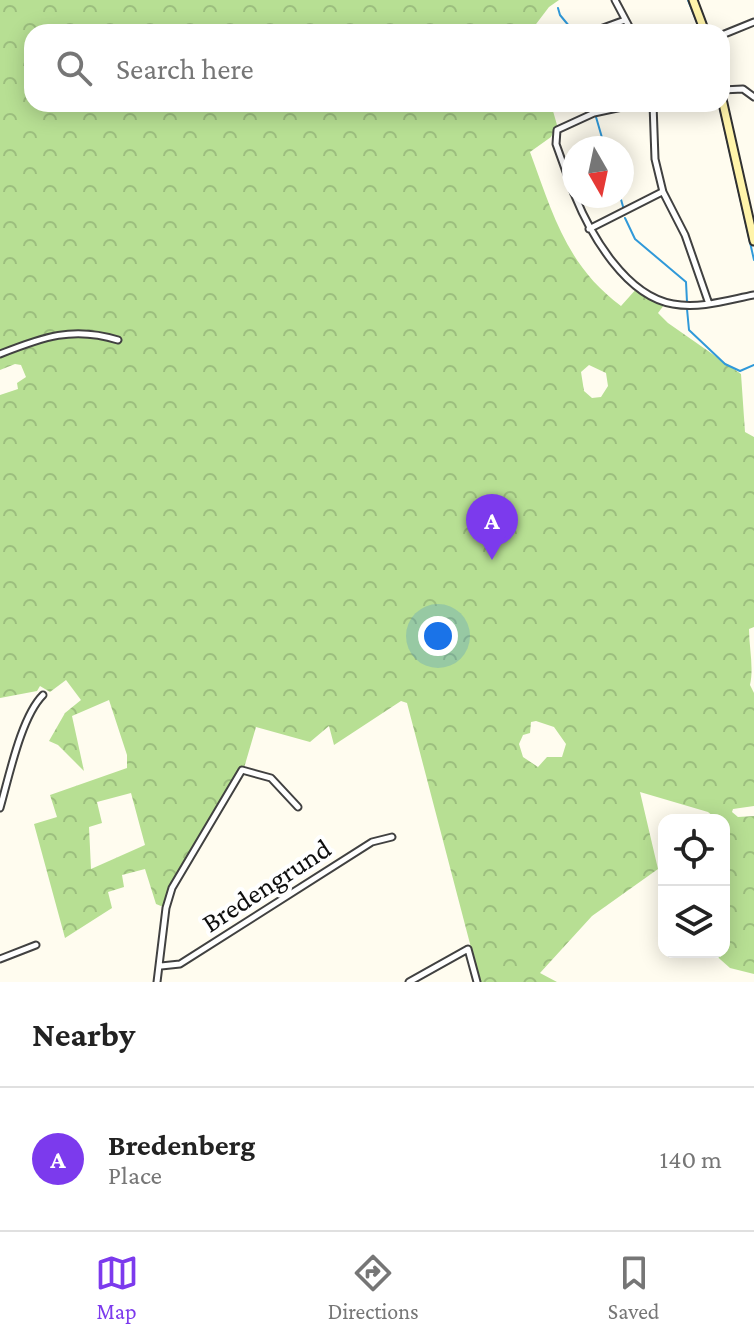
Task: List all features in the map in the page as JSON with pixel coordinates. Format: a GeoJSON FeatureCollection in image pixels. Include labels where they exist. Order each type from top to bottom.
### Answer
{"type":"FeatureCollection","features":[{"type":"Feature","properties":{"kind":"street"},"geometry":{"type":"LineString","coordinates":[[615,0],[627,24]]}},
{"type":"Feature","properties":{"kind":"street"},"geometry":{"type":"LineString","coordinates":[[693,0],[702,24]]}},
{"type":"Feature","properties":{"kind":"street"},"geometry":{"type":"LineString","coordinates":[[614,24],[625,20]]}},
{"type":"Feature","properties":{"kind":"street"},"geometry":{"type":"LineString","coordinates":[[730,32],[754,22]]}},
{"type":"Feature","properties":{"kind":"street"},"geometry":{"type":"LineString","coordinates":[[730,90],[743,89],[754,97]]}},
{"type":"Feature","properties":{"kind":"street"},"geometry":{"type":"LineString","coordinates":[[562,161],[556,144],[557,130],[599,112]]}},
{"type":"Feature","properties":{"kind":"street"},"geometry":{"type":"LineString","coordinates":[[653,112],[655,159],[663,192],[685,235],[709,304]]}},
{"type":"Feature","properties":{"kind":"street"},"geometry":{"type":"LineString","coordinates":[[725,112],[754,241]]}},
{"type":"Feature","properties":{"kind":"street"},"geometry":{"type":"LineString","coordinates":[[589,229],[663,192]]}},
{"type":"Feature","properties":{"kind":"street"},"geometry":{"type":"LineString","coordinates":[[580,208],[589,229],[614,264],[657,298],[677,305],[709,304],[754,295]]}},
{"type":"Feature","properties":{"kind":"street"},"geometry":{"type":"LineString","coordinates":[[0,354],[74,332],[92,332],[118,340]]}},
{"type":"Feature","properties":{"kind":"street"},"geometry":{"type":"LineString","coordinates":[[0,808],[15,756],[36,703],[43,695]]}},
{"type":"Feature","properties":{"kind":"street"},"geometry":{"type":"LineString","coordinates":[[157,982],[166,908],[172,888],[242,770],[271,778],[298,807]]}},
{"type":"Feature","properties":{"kind":"street","name":"Bredengrund"},"geometry":{"type":"LineString","coordinates":[[161,966],[180,964],[372,842],[392,837]]}},
{"type":"Feature","properties":{"kind":"street"},"geometry":{"type":"LineString","coordinates":[[0,959],[36,945]]}},
{"type":"Feature","properties":{"kind":"street"},"geometry":{"type":"LineString","coordinates":[[409,982],[468,949],[477,982]]}},
{"type":"Feature","properties":{"kind":"green space"},"geometry":{"type":"Polygon","coordinates":[[[0,0],[559,0],[536,24],[24,24],[24,112],[553,112],[557,125],[551,137],[530,152],[554,217],[574,256],[602,290],[621,306],[638,287],[664,305],[658,313],[668,323],[741,374],[745,432],[754,437],[754,627],[749,629],[750,685],[754,693],[754,806],[733,809],[732,812],[738,817],[754,816],[754,974],[730,968],[719,958],[730,958],[730,814],[710,814],[640,792],[658,869],[592,916],[540,973],[557,982],[480,982],[407,703],[401,701],[334,745],[329,726],[310,742],[256,727],[244,768],[172,888],[166,908],[156,904],[145,869],[122,875],[124,887],[108,892],[112,908],[65,938],[34,824],[57,817],[50,795],[127,768],[127,755],[109,700],[72,716],[84,771],[58,745],[49,741],[65,713],[81,700],[66,680],[50,692],[40,686],[37,691],[0,698],[0,395],[18,389],[17,383],[26,377],[21,365],[0,370],[0,0]],[[589,365],[581,372],[584,391],[592,398],[601,397],[608,386],[606,373],[589,365]],[[531,722],[530,733],[523,735],[519,744],[523,757],[538,767],[547,757],[562,757],[566,744],[554,727],[531,722]],[[131,793],[97,802],[102,823],[89,827],[91,869],[145,845],[131,793]]]}},
{"type":"Feature","properties":{"kind":"waterway"},"geometry":{"type":"LineString","coordinates":[[688,0],[698,24]]}},
{"type":"Feature","properties":{"kind":"waterway"},"geometry":{"type":"LineString","coordinates":[[558,8],[567,24]]}},
{"type":"Feature","properties":{"kind":"waterway"},"geometry":{"type":"LineString","coordinates":[[721,112],[754,260]]}},
{"type":"Feature","properties":{"kind":"waterway"},"geometry":{"type":"LineString","coordinates":[[596,117],[602,136]]}},
{"type":"Feature","properties":{"kind":"waterway"},"geometry":{"type":"LineString","coordinates":[[625,218],[635,239],[686,282],[687,302]]}},
{"type":"Feature","properties":{"kind":"waterway"},"geometry":{"type":"LineString","coordinates":[[687,309],[689,330],[725,364],[740,371],[754,365]]}},
{"type":"Feature","properties":{"kind":"place","name":"Bredenberg"},"geometry":{"type":"Point","coordinates":[492,560]}}]}
